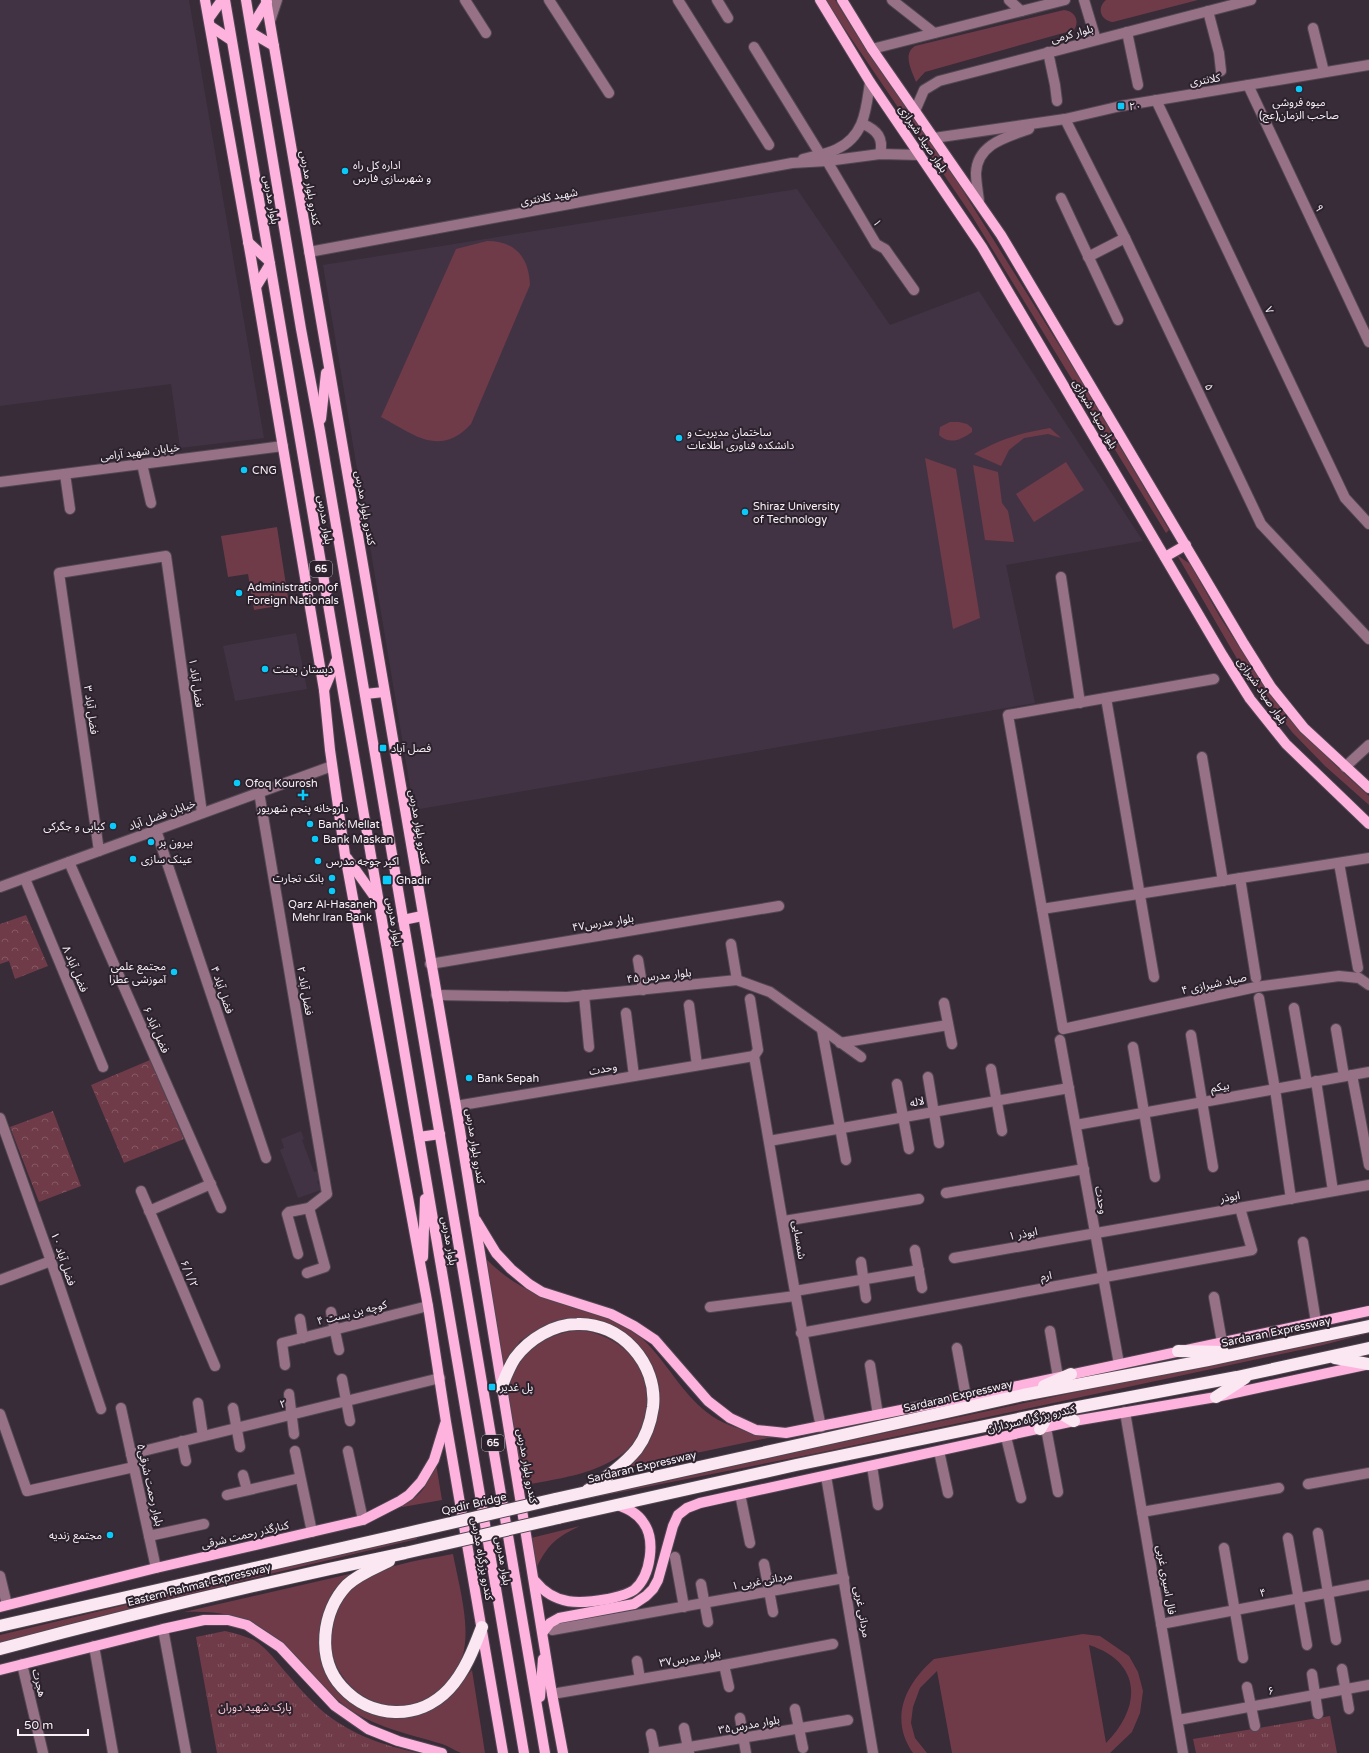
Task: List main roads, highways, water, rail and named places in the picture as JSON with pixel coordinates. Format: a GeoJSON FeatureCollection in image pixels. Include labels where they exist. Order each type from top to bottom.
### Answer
{"type":"FeatureCollection","features":[{"type":"Feature","properties":{"kind":"highway"},"geometry":{"type":"LineString","coordinates":[[501,1388],[515,1358],[531,1342],[555,1328],[577,1324],[601,1327],[621,1336],[637,1352],[647,1368],[654,1391],[652,1414],[649,1425],[637,1448],[585,1493]]}},
{"type":"Feature","properties":{"kind":"highway","name":"Sardaran Expressway"},"geometry":{"type":"LineString","coordinates":[[555,1499],[1023,1395],[1247,1352],[1369,1326]]}},
{"type":"Feature","properties":{"kind":"highway"},"geometry":{"type":"LineString","coordinates":[[482,1627],[462,1670],[450,1689],[421,1709],[399,1713],[371,1707],[354,1698],[341,1687],[332,1672],[324,1642],[330,1610],[337,1597],[348,1584],[360,1575],[405,1554],[796,1465],[1369,1348]]}},
{"type":"Feature","properties":{"kind":"highway"},"geometry":{"type":"LineString","coordinates":[[1178,1351],[1247,1352]]}},
{"type":"Feature","properties":{"kind":"highway"},"geometry":{"type":"LineString","coordinates":[[1328,1357],[1369,1364]]}},
{"type":"Feature","properties":{"kind":"highway"},"geometry":{"type":"LineString","coordinates":[[1216,1397],[1252,1373]]}},
{"type":"Feature","properties":{"kind":"highway"},"geometry":{"type":"LineString","coordinates":[[1023,1395],[1071,1374]]}},
{"type":"Feature","properties":{"kind":"highway"},"geometry":{"type":"LineString","coordinates":[[1053,1412],[1074,1421]]}},
{"type":"Feature","properties":{"kind":"highway"},"geometry":{"type":"LineString","coordinates":[[1043,1428],[1053,1412]]}},
{"type":"Feature","properties":{"kind":"highway","name":"Qadir Bridge"},"geometry":{"type":"LineString","coordinates":[[399,1535],[555,1499]]}},
{"type":"Feature","properties":{"kind":"highway","name":"Eastern Rahmat Expressway"},"geometry":{"type":"LineString","coordinates":[[0,1626],[399,1535]]}},
{"type":"Feature","properties":{"kind":"highway","name":"Eastern Rahmat Expressway"},"geometry":{"type":"LineString","coordinates":[[0,1649],[198,1598],[301,1574],[405,1554]]}},
{"type":"Feature","properties":{"kind":"main road"},"geometry":{"type":"LineString","coordinates":[[205,0],[256,287],[324,690],[332,766],[345,855],[422,1275]]}},
{"type":"Feature","properties":{"kind":"main road"},"geometry":{"type":"LineString","coordinates":[[209,22],[223,0]]}},
{"type":"Feature","properties":{"kind":"main road","name":"بلوار مدرس"},"geometry":{"type":"LineString","coordinates":[[223,0],[524,1753]]}},
{"type":"Feature","properties":{"kind":"main road","name":"بلوار مدرس"},"geometry":{"type":"LineString","coordinates":[[246,0],[545,1753]]}},
{"type":"Feature","properties":{"kind":"main road","name":"بلوار صیاد شیرازی"},"geometry":{"type":"LineString","coordinates":[[820,0],[870,82],[986,254],[1223,656],[1250,699],[1286,744],[1369,824]]}},
{"type":"Feature","properties":{"kind":"main road","name":"بلوار صیاد شیرازی"},"geometry":{"type":"LineString","coordinates":[[842,0],[872,49],[978,201],[1017,262],[1271,687],[1304,728],[1369,788]]}},
{"type":"Feature","properties":{"kind":"main road"},"geometry":{"type":"LineString","coordinates":[[270,1],[252,30],[274,46]]}},
{"type":"Feature","properties":{"kind":"main road","name":"کندرو بلوار مدرس"},"geometry":{"type":"LineString","coordinates":[[270,1],[270,21],[274,46],[430,964],[456,1106],[501,1388],[534,1580],[546,1634],[552,1694],[563,1753]]}},
{"type":"Feature","properties":{"kind":"main road"},"geometry":{"type":"LineString","coordinates":[[209,22],[231,40]]}},
{"type":"Feature","properties":{"kind":"main road"},"geometry":{"type":"LineString","coordinates":[[248,242],[269,262],[256,287]]}},
{"type":"Feature","properties":{"kind":"main road"},"geometry":{"type":"LineString","coordinates":[[320,431],[327,360]]}},
{"type":"Feature","properties":{"kind":"main road"},"geometry":{"type":"LineString","coordinates":[[1165,557],[1186,545]]}},
{"type":"Feature","properties":{"kind":"main road"},"geometry":{"type":"LineString","coordinates":[[324,690],[336,661]]}},
{"type":"Feature","properties":{"kind":"main road"},"geometry":{"type":"LineString","coordinates":[[365,694],[384,692]]}},
{"type":"Feature","properties":{"kind":"main road"},"geometry":{"type":"LineString","coordinates":[[345,855],[378,902]]}},
{"type":"Feature","properties":{"kind":"main road"},"geometry":{"type":"LineString","coordinates":[[403,920],[422,916]]}},
{"type":"Feature","properties":{"kind":"main road"},"geometry":{"type":"LineString","coordinates":[[419,1137],[440,1134]]}},
{"type":"Feature","properties":{"kind":"main road"},"geometry":{"type":"LineString","coordinates":[[422,1275],[426,1179]]}},
{"type":"Feature","properties":{"kind":"main road"},"geometry":{"type":"LineString","coordinates":[[474,1216],[496,1253],[511,1269],[529,1284],[542,1292],[611,1314],[634,1326],[655,1340],[708,1401],[730,1418],[756,1430],[786,1434],[1369,1311]]}},
{"type":"Feature","properties":{"kind":"main road","name":"کندرو بزرگراه مدرس"},"geometry":{"type":"LineString","coordinates":[[422,1275],[503,1753]]}},
{"type":"Feature","properties":{"kind":"main road","name":"کندرو بزرگراه سرداران"},"geometry":{"type":"LineString","coordinates":[[546,1634],[550,1622],[559,1618],[634,1604],[646,1596],[653,1589],[658,1580],[673,1526],[678,1516],[687,1508],[700,1503],[1074,1421],[1216,1397],[1369,1364]]}},
{"type":"Feature","properties":{"kind":"main road","name":"کنارگذر رحمت شرقی"},"geometry":{"type":"LineString","coordinates":[[3,1606],[156,1568],[363,1520],[410,1495],[421,1482],[434,1460],[446,1422]]}},
{"type":"Feature","properties":{"kind":"main road"},"geometry":{"type":"LineString","coordinates":[[534,1580],[542,1590],[553,1597],[566,1601],[588,1602],[619,1596],[634,1590],[647,1570],[651,1555],[649,1536],[644,1523],[636,1514],[618,1505]]}},
{"type":"Feature","properties":{"kind":"main road"},"geometry":{"type":"LineString","coordinates":[[0,1670],[204,1620],[228,1620],[247,1625],[280,1647],[335,1706],[368,1729],[398,1741],[442,1753]]}},
{"type":"Feature","properties":{"kind":"main road"},"geometry":{"type":"LineString","coordinates":[[538,1713],[546,1634]]}},
{"type":"Feature","properties":{"kind":"place","name":"میوه فروشی صاحب الزمان(عج)"},"geometry":{"type":"Point","coordinates":[1299,89]}},
{"type":"Feature","properties":{"kind":"place","name":"۲۰"},"geometry":{"type":"Point","coordinates":[1121,106]}},
{"type":"Feature","properties":{"kind":"place","name":"اداره کل راه و شهرسازی فارس"},"geometry":{"type":"Point","coordinates":[345,171]}},
{"type":"Feature","properties":{"kind":"place","name":"ساختمان مدیریت و دانشکده فناوری اطلاعات"},"geometry":{"type":"Point","coordinates":[679,438]}},
{"type":"Feature","properties":{"kind":"place","name":"CNG"},"geometry":{"type":"Point","coordinates":[244,470]}},
{"type":"Feature","properties":{"kind":"place","name":"Shiraz University of Technology"},"geometry":{"type":"Point","coordinates":[745,512]}},
{"type":"Feature","properties":{"kind":"place","name":"Administration of Foreign Nationals"},"geometry":{"type":"Point","coordinates":[239,593]}},
{"type":"Feature","properties":{"kind":"place","name":"دبستان بعثت"},"geometry":{"type":"Point","coordinates":[265,669]}},
{"type":"Feature","properties":{"kind":"place","name":"فصل آباد"},"geometry":{"type":"Point","coordinates":[383,748]}},
{"type":"Feature","properties":{"kind":"place","name":"Ofoq Kourosh"},"geometry":{"type":"Point","coordinates":[237,783]}},
{"type":"Feature","properties":{"kind":"place","name":"داروخانه پنجم شهریور"},"geometry":{"type":"Point","coordinates":[303,795]}},
{"type":"Feature","properties":{"kind":"place","name":"Bank Mellat"},"geometry":{"type":"Point","coordinates":[310,824]}},
{"type":"Feature","properties":{"kind":"place","name":"کبابی و جگرکی"},"geometry":{"type":"Point","coordinates":[113,826]}},
{"type":"Feature","properties":{"kind":"place","name":"Bank Maskan"},"geometry":{"type":"Point","coordinates":[315,839]}},
{"type":"Feature","properties":{"kind":"place","name":"بیرون بر"},"geometry":{"type":"Point","coordinates":[151,842]}},
{"type":"Feature","properties":{"kind":"place","name":"عینک سازی"},"geometry":{"type":"Point","coordinates":[133,859]}},
{"type":"Feature","properties":{"kind":"place","name":"اکبر جوجه مدرس"},"geometry":{"type":"Point","coordinates":[318,861]}},
{"type":"Feature","properties":{"kind":"place","name":"بانک تجارت"},"geometry":{"type":"Point","coordinates":[332,878]}},
{"type":"Feature","properties":{"kind":"place","name":"Ghadir"},"geometry":{"type":"Point","coordinates":[387,880]}},
{"type":"Feature","properties":{"kind":"place","name":"Qarz Al-Hasaneh Mehr Iran Bank"},"geometry":{"type":"Point","coordinates":[332,891]}},
{"type":"Feature","properties":{"kind":"place","name":"مجتمع علمی آموزشی عطرا"},"geometry":{"type":"Point","coordinates":[174,972]}},
{"type":"Feature","properties":{"kind":"place","name":"Bank Sepah"},"geometry":{"type":"Point","coordinates":[469,1078]}},
{"type":"Feature","properties":{"kind":"place","name":"پل غدیر"},"geometry":{"type":"Point","coordinates":[492,1387]}},
{"type":"Feature","properties":{"kind":"place","name":"مجتمع زندیه"},"geometry":{"type":"Point","coordinates":[110,1535]}},
{"type":"Feature","properties":{"kind":"park label","name":"پارک شهید دوران"},"geometry":{"type":"Point","coordinates":[255,1707]}}]}
